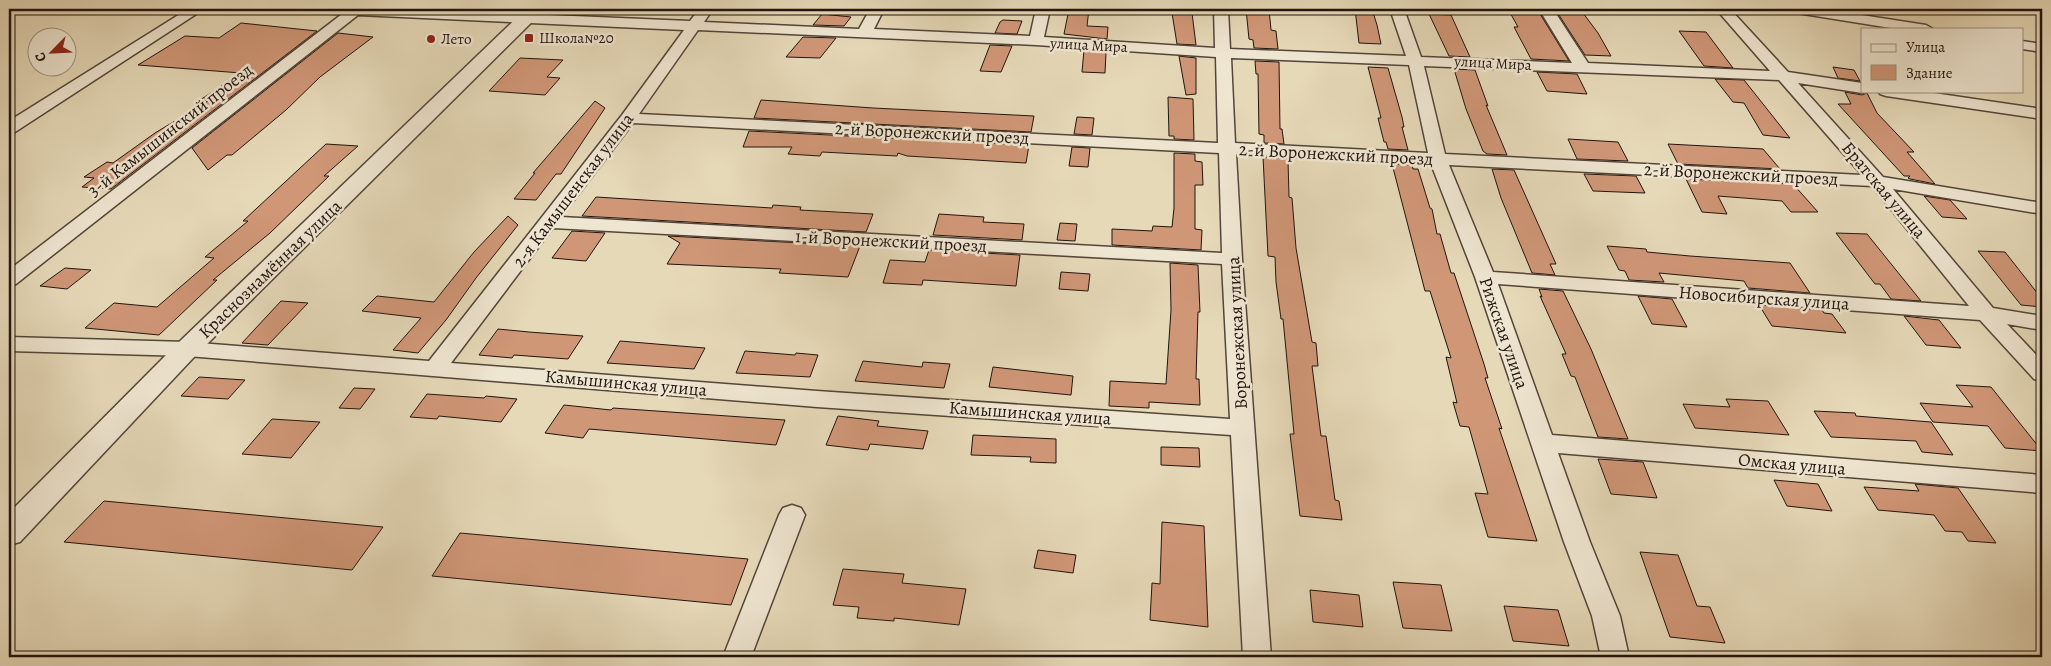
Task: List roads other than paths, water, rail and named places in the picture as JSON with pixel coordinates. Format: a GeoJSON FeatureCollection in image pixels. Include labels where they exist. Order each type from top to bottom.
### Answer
{"type":"FeatureCollection","features":[{"type":"Feature","properties":{"kind":"street"},"geometry":{"type":"LineString","coordinates":[[9,128],[198,9]]}},
{"type":"Feature","properties":{"kind":"street","name":"улица Мира"},"geometry":{"type":"LineString","coordinates":[[314,9],[531,14],[693,25],[1223,53],[1784,76],[1861,88]]}},
{"type":"Feature","properties":{"kind":"street","name":"2-я Камышенская улица"},"geometry":{"type":"LineString","coordinates":[[435,368],[628,118],[706,9]]}},
{"type":"Feature","properties":{"kind":"street"},"geometry":{"type":"LineString","coordinates":[[864,34],[878,9]]}},
{"type":"Feature","properties":{"kind":"street"},"geometry":{"type":"LineString","coordinates":[[1036,42],[1043,9]]}},
{"type":"Feature","properties":{"kind":"street","name":"Воронежская улица"},"geometry":{"type":"LineString","coordinates":[[1221,9],[1232,259],[1257,657]]}},
{"type":"Feature","properties":{"kind":"street","name":"Рижская улица"},"geometry":{"type":"LineString","coordinates":[[1397,9],[1415,60],[1438,160],[1484,277],[1606,616],[1615,657]]}},
{"type":"Feature","properties":{"kind":"street"},"geometry":{"type":"LineString","coordinates":[[1546,9],[1583,68]]}},
{"type":"Feature","properties":{"kind":"street","name":"Братская улица"},"geometry":{"type":"LineString","coordinates":[[1723,9],[1878,181],[1986,314],[2042,374]]}},
{"type":"Feature","properties":{"kind":"street"},"geometry":{"type":"LineString","coordinates":[[1797,9],[1920,28]]}},
{"type":"Feature","properties":{"kind":"street","name":"3-й Камышинский проезд"},"geometry":{"type":"LineString","coordinates":[[9,280],[355,11]]}},
{"type":"Feature","properties":{"kind":"street","name":"Краснознамённая улица"},"geometry":{"type":"LineString","coordinates":[[9,533],[187,349],[531,14]]}},
{"type":"Feature","properties":{"kind":"street"},"geometry":{"type":"LineString","coordinates":[[2024,45],[2042,48]]}},
{"type":"Feature","properties":{"kind":"street"},"geometry":{"type":"LineString","coordinates":[[1893,92],[2042,114]]}},
{"type":"Feature","properties":{"kind":"street","name":"2-й Воронежский проезд"},"geometry":{"type":"LineString","coordinates":[[628,118],[1878,181],[2042,208]]}},
{"type":"Feature","properties":{"kind":"street","name":"1-й Воронежский проезд"},"geometry":{"type":"LineString","coordinates":[[549,222],[1232,259]]}},
{"type":"Feature","properties":{"kind":"street","name":"Новосибирская улица"},"geometry":{"type":"LineString","coordinates":[[1484,277],[1986,314],[2042,323]]}},
{"type":"Feature","properties":{"kind":"street","name":"Камышинская улица"},"geometry":{"type":"LineString","coordinates":[[9,344],[187,349],[827,400],[1243,428]]}},
{"type":"Feature","properties":{"kind":"street","name":"Омская улица"},"geometry":{"type":"LineString","coordinates":[[1543,443],[2042,484]]}},
{"type":"Feature","properties":{"kind":"street"},"geometry":{"type":"LineString","coordinates":[[737,657],[792,515]]}},
{"type":"Feature","properties":{"kind":"place","name":"Школа№20"},"geometry":{"type":"Point","coordinates":[529,38]}},
{"type":"Feature","properties":{"kind":"place","name":"Лето"},"geometry":{"type":"Point","coordinates":[431,39]}}]}
